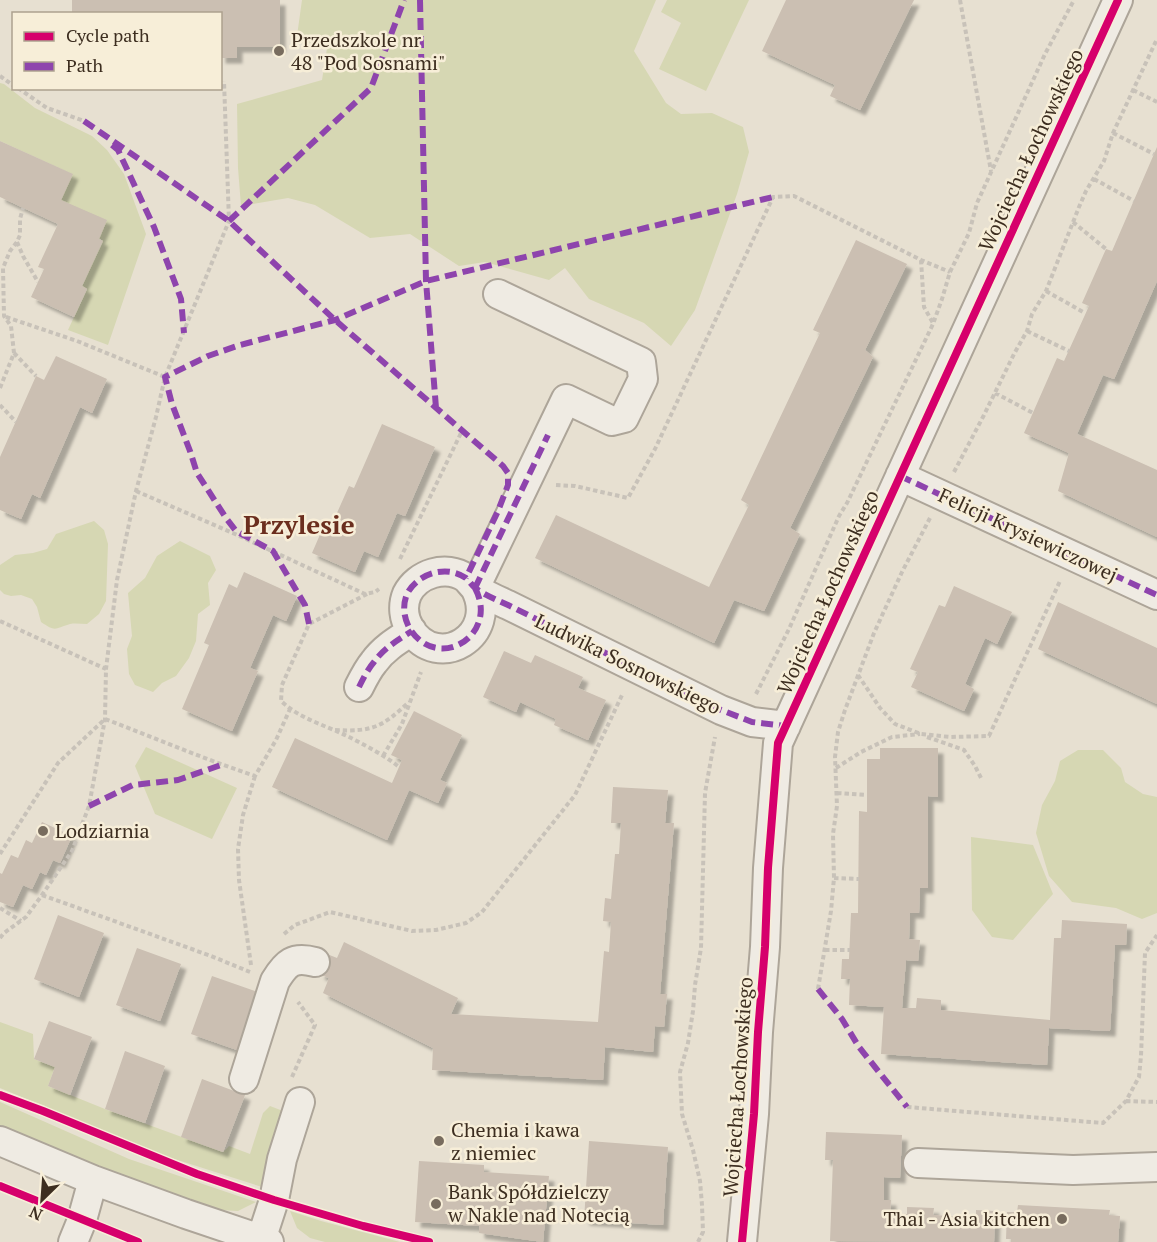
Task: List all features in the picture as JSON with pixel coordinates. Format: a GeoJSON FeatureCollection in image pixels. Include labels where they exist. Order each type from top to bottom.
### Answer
{"type":"FeatureCollection","features":[{"type":"Feature","properties":{"kind":"street","name":"Wojciecha Łochowskiego"},"geometry":{"type":"LineString","coordinates":[[742,1242],[753,1125],[778,743],[1118,0]]}},
{"type":"Feature","properties":{"kind":"street"},"geometry":{"type":"LineString","coordinates":[[359,687],[373,662],[393,643],[421,639],[444,649],[455,647],[467,640],[478,627],[482,610],[480,597],[475,588],[566,399],[612,421],[624,418],[643,379],[641,362],[498,294]]}},
{"type":"Feature","properties":{"kind":"street","name":"Felicji Krysiewiczowej"},"geometry":{"type":"LineString","coordinates":[[900,476],[1157,595]]}},
{"type":"Feature","properties":{"kind":"street","name":"Ludwika Sosnowskiego"},"geometry":{"type":"LineString","coordinates":[[421,639],[405,621],[406,596],[413,585],[428,574],[442,571],[455,573],[466,578],[475,588],[721,710],[752,722],[786,726]]}},
{"type":"Feature","properties":{"kind":"street"},"geometry":{"type":"LineString","coordinates":[[244,1080],[275,981],[282,969],[294,960],[305,959],[315,962]]}},
{"type":"Feature","properties":{"kind":"street"},"geometry":{"type":"LineString","coordinates":[[0,1142],[93,1180],[265,1241],[282,1159],[300,1102]]}},
{"type":"Feature","properties":{"kind":"street"},"geometry":{"type":"LineString","coordinates":[[918,1163],[1073,1170],[1157,1167]]}},
{"type":"Feature","properties":{"kind":"street"},"geometry":{"type":"LineString","coordinates":[[73,1242],[82,1220],[93,1180]]}},
{"type":"Feature","properties":{"kind":"path"},"geometry":{"type":"LineString","coordinates":[[960,0],[991,171]]}},
{"type":"Feature","properties":{"kind":"path"},"geometry":{"type":"LineString","coordinates":[[818,990],[834,878],[833,834],[837,806],[835,757],[844,710],[879,622],[941,494],[962,459],[1027,331],[1032,314],[1046,291],[1086,191],[1104,161],[1113,133],[1157,39]]}},
{"type":"Feature","properties":{"kind":"path"},"geometry":{"type":"LineString","coordinates":[[0,938],[26,917],[42,896],[72,851],[89,806],[105,719],[106,669],[117,580],[136,491],[165,377],[229,221],[224,81]]}},
{"type":"Feature","properties":{"kind":"path"},"geometry":{"type":"LineString","coordinates":[[21,90],[47,108],[84,121]]}},
{"type":"Feature","properties":{"kind":"path"},"geometry":{"type":"LineString","coordinates":[[1133,90],[1157,102]]}},
{"type":"Feature","properties":{"kind":"path"},"geometry":{"type":"LineString","coordinates":[[1113,133],[1154,154]]}},
{"type":"Feature","properties":{"kind":"path"},"geometry":{"type":"LineString","coordinates":[[1094,179],[1134,201]]}},
{"type":"Feature","properties":{"kind":"path"},"geometry":{"type":"LineString","coordinates":[[550,486],[575,486],[628,498],[655,449],[773,197],[794,196],[921,260],[950,272]]}},
{"type":"Feature","properties":{"kind":"path"},"geometry":{"type":"LineString","coordinates":[[0,388],[14,353],[11,326],[4,316],[3,267],[20,235],[23,208]]}},
{"type":"Feature","properties":{"kind":"path"},"geometry":{"type":"LineString","coordinates":[[1073,222],[1106,249]]}},
{"type":"Feature","properties":{"kind":"path"},"geometry":{"type":"LineString","coordinates":[[17,242],[38,282]]}},
{"type":"Feature","properties":{"kind":"path"},"geometry":{"type":"LineString","coordinates":[[921,260],[924,307],[933,324]]}},
{"type":"Feature","properties":{"kind":"path"},"geometry":{"type":"LineString","coordinates":[[1046,291],[1085,313]]}},
{"type":"Feature","properties":{"kind":"path"},"geometry":{"type":"LineString","coordinates":[[4,316],[76,341],[165,377]]}},
{"type":"Feature","properties":{"kind":"path"},"geometry":{"type":"LineString","coordinates":[[1027,331],[1069,351]]}},
{"type":"Feature","properties":{"kind":"path"},"geometry":{"type":"LineString","coordinates":[[14,353],[36,376]]}},
{"type":"Feature","properties":{"kind":"path"},"geometry":{"type":"LineString","coordinates":[[995,393],[1033,413]]}},
{"type":"Feature","properties":{"kind":"path"},"geometry":{"type":"LineString","coordinates":[[0,405],[15,422]]}},
{"type":"Feature","properties":{"kind":"path"},"geometry":{"type":"LineString","coordinates":[[398,562],[462,430]]}},
{"type":"Feature","properties":{"kind":"path"},"geometry":{"type":"LineString","coordinates":[[136,491],[254,542],[365,594],[375,592],[382,587]]}},
{"type":"Feature","properties":{"kind":"path"},"geometry":{"type":"LineString","coordinates":[[836,768],[861,752],[892,737],[921,734],[950,737],[989,736],[1064,571]]}},
{"type":"Feature","properties":{"kind":"path"},"geometry":{"type":"LineString","coordinates":[[0,621],[106,669]]}},
{"type":"Feature","properties":{"kind":"path"},"geometry":{"type":"LineString","coordinates":[[383,756],[402,724],[410,702],[421,639]]}},
{"type":"Feature","properties":{"kind":"path"},"geometry":{"type":"LineString","coordinates":[[279,938],[295,925],[330,912],[412,931],[436,930],[466,923],[482,912],[575,795],[635,668]]}},
{"type":"Feature","properties":{"kind":"path"},"geometry":{"type":"LineString","coordinates":[[857,675],[880,708],[895,724],[964,750],[981,778]]}},
{"type":"Feature","properties":{"kind":"path"},"geometry":{"type":"LineString","coordinates":[[333,730],[372,729],[410,702]]}},
{"type":"Feature","properties":{"kind":"path"},"geometry":{"type":"LineString","coordinates":[[256,958],[251,965],[239,880],[238,849],[243,815],[255,776],[276,740],[290,709]]}},
{"type":"Feature","properties":{"kind":"path"},"geometry":{"type":"LineString","coordinates":[[105,719],[255,776]]}},
{"type":"Feature","properties":{"kind":"path"},"geometry":{"type":"LineString","coordinates":[[0,854],[58,763],[105,719]]}},
{"type":"Feature","properties":{"kind":"path"},"geometry":{"type":"LineString","coordinates":[[837,793],[866,795]]}},
{"type":"Feature","properties":{"kind":"path"},"geometry":{"type":"LineString","coordinates":[[834,878],[859,879]]}},
{"type":"Feature","properties":{"kind":"path"},"geometry":{"type":"LineString","coordinates":[[42,896],[285,985],[315,1025],[292,1078],[300,1102]]}},
{"type":"Feature","properties":{"kind":"path"},"geometry":{"type":"LineString","coordinates":[[0,908],[21,921]]}},
{"type":"Feature","properties":{"kind":"path"},"geometry":{"type":"LineString","coordinates":[[907,1107],[1103,1123],[1126,1101],[1139,1077],[1145,953],[1157,935]]}},
{"type":"Feature","properties":{"kind":"path"},"geometry":{"type":"LineString","coordinates":[[825,950],[850,950]]}},
{"type":"Feature","properties":{"kind":"path"},"geometry":{"type":"LineString","coordinates":[[1126,1101],[1157,1102]]}},
{"type":"Feature","properties":{"kind":"green space"},"geometry":{"type":"Polygon","coordinates":[[[302,0],[656,0],[634,51],[666,103],[681,114],[712,113],[743,127],[749,152],[737,194],[695,310],[671,346],[644,323],[589,299],[565,268],[549,280],[485,262],[459,266],[410,234],[370,238],[315,205],[288,198],[241,206],[237,104],[322,80],[328,42],[296,43],[302,0]]]}},
{"type":"Feature","properties":{"kind":"green space"},"geometry":{"type":"Polygon","coordinates":[[[667,0],[749,0],[706,91],[659,69],[681,23],[661,12],[667,0]]]}},
{"type":"Feature","properties":{"kind":"green space"},"geometry":{"type":"Polygon","coordinates":[[[0,83],[35,108],[92,136],[107,150],[124,174],[146,234],[108,345],[68,330],[87,289],[82,286],[102,240],[61,200],[72,174],[0,141],[0,83]]]}},
{"type":"Feature","properties":{"kind":"green space"},"geometry":{"type":"Polygon","coordinates":[[[94,521],[104,530],[108,544],[106,601],[99,614],[87,624],[72,624],[55,629],[41,622],[32,599],[21,595],[11,596],[0,590],[0,565],[15,555],[47,549],[56,534],[94,521]]]}},
{"type":"Feature","properties":{"kind":"green space"},"geometry":{"type":"Polygon","coordinates":[[[180,541],[210,556],[216,570],[208,583],[210,605],[198,614],[196,641],[189,658],[176,676],[162,683],[153,692],[135,685],[129,674],[127,649],[132,636],[128,593],[145,578],[157,556],[180,541]]]}},
{"type":"Feature","properties":{"kind":"green space"},"geometry":{"type":"Polygon","coordinates":[[[146,747],[237,788],[212,839],[155,814],[135,766],[146,747]]]}},
{"type":"Feature","properties":{"kind":"green space"},"geometry":{"type":"Polygon","coordinates":[[[1078,750],[1103,750],[1121,768],[1125,782],[1143,794],[1157,797],[1157,913],[1142,919],[1116,908],[1072,902],[1049,876],[1036,833],[1042,805],[1055,781],[1060,761],[1078,750]]]}},
{"type":"Feature","properties":{"kind":"green space"},"geometry":{"type":"Polygon","coordinates":[[[971,837],[1033,845],[1053,894],[1013,940],[992,937],[972,910],[971,837]]]}},
{"type":"Feature","properties":{"kind":"green space"},"geometry":{"type":"Polygon","coordinates":[[[0,1022],[33,1034],[34,1059],[55,1067],[48,1086],[223,1152],[229,1146],[250,1154],[263,1113],[270,1106],[283,1111],[265,1188],[162,1155],[0,1088],[0,1022]]]}},
{"type":"Feature","properties":{"kind":"green space"},"geometry":{"type":"Polygon","coordinates":[[[0,1102],[129,1159],[256,1202],[238,1211],[220,1210],[126,1177],[0,1125],[0,1102]]]}},
{"type":"Feature","properties":{"kind":"green space"},"geometry":{"type":"Polygon","coordinates":[[[290,1211],[400,1242],[325,1242],[310,1238],[297,1228],[290,1211]]]}},
{"type":"Feature","properties":{"kind":"building"},"geometry":{"type":"Polygon","coordinates":[[[72,0],[280,0],[280,47],[237,47],[237,58],[222,58],[222,12],[72,12],[72,0]]]}},
{"type":"Feature","properties":{"kind":"building"},"geometry":{"type":"Polygon","coordinates":[[[786,0],[914,0],[860,110],[830,96],[835,85],[762,51],[786,0]]]}},
{"type":"Feature","properties":{"kind":"building"},"geometry":{"type":"Polygon","coordinates":[[[0,141],[73,174],[61,200],[107,220],[99,239],[103,241],[82,286],[87,289],[74,317],[31,297],[44,269],[38,267],[58,224],[0,197],[0,141]]]}},
{"type":"Feature","properties":{"kind":"building"},"geometry":{"type":"Polygon","coordinates":[[[1157,147],[1157,281],[1114,379],[1103,375],[1077,434],[1157,470],[1157,537],[1058,491],[1069,453],[1024,433],[1057,358],[1064,361],[1089,306],[1082,303],[1106,249],[1112,251],[1157,147]]]}},
{"type":"Feature","properties":{"kind":"building"},"geometry":{"type":"Polygon","coordinates":[[[856,240],[907,264],[865,350],[873,357],[790,528],[800,534],[764,611],[734,600],[714,643],[535,558],[556,515],[709,587],[749,505],[741,500],[820,333],[813,330],[856,240]]]}},
{"type":"Feature","properties":{"kind":"building"},"geometry":{"type":"Polygon","coordinates":[[[56,356],[107,379],[92,413],[80,407],[40,498],[32,494],[21,519],[0,510],[0,457],[36,376],[44,380],[56,356]]]}},
{"type":"Feature","properties":{"kind":"building"},"geometry":{"type":"Polygon","coordinates":[[[382,424],[435,447],[405,516],[397,513],[378,557],[364,551],[355,572],[312,553],[322,530],[328,533],[349,486],[354,488],[382,424]]]}},
{"type":"Feature","properties":{"kind":"building"},"geometry":{"type":"Polygon","coordinates":[[[244,572],[297,596],[286,621],[273,615],[250,668],[258,671],[232,731],[182,709],[209,645],[204,643],[229,584],[237,588],[244,572]]]}},
{"type":"Feature","properties":{"kind":"building"},"geometry":{"type":"Polygon","coordinates":[[[954,586],[1012,612],[997,644],[985,638],[965,684],[974,689],[964,711],[911,687],[918,672],[910,669],[939,605],[945,607],[954,586]]]}},
{"type":"Feature","properties":{"kind":"building"},"geometry":{"type":"Polygon","coordinates":[[[1058,602],[1157,648],[1157,704],[1038,649],[1058,602]]]}},
{"type":"Feature","properties":{"kind":"building"},"geometry":{"type":"Polygon","coordinates":[[[504,651],[531,663],[535,655],[583,677],[578,688],[606,700],[588,740],[554,725],[556,719],[520,702],[516,712],[483,697],[504,651]]]}},
{"type":"Feature","properties":{"kind":"building"},"geometry":{"type":"Polygon","coordinates":[[[414,711],[462,735],[440,780],[447,783],[438,803],[409,790],[387,840],[272,787],[295,738],[392,783],[402,760],[391,755],[414,711]]]}},
{"type":"Feature","properties":{"kind":"building"},"geometry":{"type":"Polygon","coordinates":[[[880,748],[938,748],[938,797],[928,796],[928,888],[920,888],[919,913],[910,913],[909,939],[920,940],[918,961],[906,960],[902,1008],[916,1008],[917,998],[941,1000],[941,1010],[1050,1020],[1054,938],[1061,938],[1062,920],[1127,924],[1126,945],[1115,945],[1110,1031],[1049,1028],[1047,1065],[881,1054],[884,1007],[849,1005],[850,979],[841,979],[842,959],[849,959],[851,913],[858,913],[859,811],[867,812],[867,759],[880,759],[880,748]]]}},
{"type":"Feature","properties":{"kind":"building"},"geometry":{"type":"Polygon","coordinates":[[[613,787],[668,790],[665,823],[674,823],[660,994],[667,994],[664,1027],[655,1026],[653,1052],[605,1047],[603,1080],[432,1070],[433,1048],[323,993],[329,978],[319,974],[327,954],[337,958],[344,942],[458,998],[451,1014],[598,1022],[604,951],[609,952],[611,922],[603,921],[605,898],[611,899],[615,854],[619,854],[621,823],[611,823],[613,787]]]}},
{"type":"Feature","properties":{"kind":"building"},"geometry":{"type":"Polygon","coordinates":[[[42,822],[72,836],[60,863],[53,860],[46,875],[40,872],[32,889],[23,885],[13,907],[0,902],[0,873],[2,874],[11,855],[18,858],[26,840],[32,843],[42,822]]]}},
{"type":"Feature","properties":{"kind":"building"},"geometry":{"type":"Polygon","coordinates":[[[58,915],[104,933],[79,997],[34,979],[58,915]]]}},
{"type":"Feature","properties":{"kind":"building"},"geometry":{"type":"Polygon","coordinates":[[[137,948],[181,964],[160,1021],[116,1005],[137,948]]]}},
{"type":"Feature","properties":{"kind":"building"},"geometry":{"type":"Polygon","coordinates":[[[212,976],[258,992],[237,1050],[191,1034],[212,976]]]}},
{"type":"Feature","properties":{"kind":"building"},"geometry":{"type":"Polygon","coordinates":[[[49,1021],[92,1037],[70,1095],[48,1086],[55,1067],[34,1059],[49,1021]]]}},
{"type":"Feature","properties":{"kind":"building"},"geometry":{"type":"Polygon","coordinates":[[[125,1051],[165,1066],[145,1123],[105,1109],[125,1051]]]}},
{"type":"Feature","properties":{"kind":"building"},"geometry":{"type":"Polygon","coordinates":[[[202,1079],[245,1095],[223,1152],[181,1137],[202,1079]]]}},
{"type":"Feature","properties":{"kind":"building"},"geometry":{"type":"Polygon","coordinates":[[[826,1132],[902,1135],[900,1178],[884,1177],[884,1200],[891,1200],[890,1213],[907,1214],[907,1207],[934,1208],[933,1215],[951,1216],[976,1217],[976,1210],[995,1211],[994,1242],[830,1241],[833,1160],[825,1160],[826,1132]]]}},
{"type":"Feature","properties":{"kind":"building"},"geometry":{"type":"Polygon","coordinates":[[[589,1141],[668,1147],[663,1225],[584,1220],[589,1141]]]}},
{"type":"Feature","properties":{"kind":"building"},"geometry":{"type":"Polygon","coordinates":[[[419,1161],[484,1165],[484,1172],[549,1176],[543,1242],[479,1233],[479,1226],[415,1222],[419,1161]]]}},
{"type":"Feature","properties":{"kind":"building"},"geometry":{"type":"Polygon","coordinates":[[[1018,1205],[1110,1210],[1109,1215],[1120,1216],[1118,1242],[1011,1242],[1011,1239],[1006,1239],[1007,1212],[1017,1212],[1018,1205]]]}},
{"type":"Feature","properties":{"kind":"marked path"},"geometry":{"type":"LineString","coordinates":[[229,221],[371,88],[404,0]]}},
{"type":"Feature","properties":{"kind":"marked path"},"geometry":{"type":"LineString","coordinates":[[420,0],[426,281],[436,408]]}},
{"type":"Feature","properties":{"kind":"marked path"},"geometry":{"type":"LineString","coordinates":[[84,121],[229,221],[335,320],[503,466],[508,473],[508,485],[466,578]]}},
{"type":"Feature","properties":{"kind":"marked path"},"geometry":{"type":"LineString","coordinates":[[112,145],[118,150],[154,227],[181,299],[184,333]]}},
{"type":"Feature","properties":{"kind":"marked path"},"geometry":{"type":"LineString","coordinates":[[309,624],[305,605],[273,551],[236,531],[197,473],[172,404],[165,377],[208,356],[240,345],[335,320],[426,281],[773,197]]}},
{"type":"Feature","properties":{"kind":"marked path"},"geometry":{"type":"LineString","coordinates":[[475,588],[548,435]]}},
{"type":"Feature","properties":{"kind":"marked path"},"geometry":{"type":"LineString","coordinates":[[900,476],[1157,595]]}},
{"type":"Feature","properties":{"kind":"marked path"},"geometry":{"type":"LineString","coordinates":[[475,588],[481,605],[479,620],[473,633],[462,643],[449,648],[435,648],[422,642],[410,629],[404,608],[405,599],[412,587],[425,576],[433,573],[458,574],[487,595],[721,710],[752,722],[786,726]]}},
{"type":"Feature","properties":{"kind":"marked path"},"geometry":{"type":"LineString","coordinates":[[359,687],[382,653],[412,631]]}},
{"type":"Feature","properties":{"kind":"marked path"},"geometry":{"type":"LineString","coordinates":[[89,806],[133,785],[178,780],[221,765]]}},
{"type":"Feature","properties":{"kind":"marked path"},"geometry":{"type":"LineString","coordinates":[[818,989],[842,1019],[859,1047],[907,1107]]}},
{"type":"Feature","properties":{"kind":"cycle path"},"geometry":{"type":"LineString","coordinates":[[742,1242],[754,1114],[768,868],[778,743],[1118,0]]}},
{"type":"Feature","properties":{"kind":"cycle path"},"geometry":{"type":"LineString","coordinates":[[0,1095],[197,1174],[274,1200],[363,1226],[429,1242]]}},
{"type":"Feature","properties":{"kind":"cycle path"},"geometry":{"type":"LineString","coordinates":[[0,1186],[138,1242]]}},
{"type":"Feature","properties":{"kind":"place","name":"Przedszkole nr 48 \"Pod Sosnami\""},"geometry":{"type":"Point","coordinates":[279,51]}},
{"type":"Feature","properties":{"kind":"place","name":"Lodziarnia"},"geometry":{"type":"Point","coordinates":[43,831]}},
{"type":"Feature","properties":{"kind":"place","name":"Chemia i kawa z niemiec"},"geometry":{"type":"Point","coordinates":[439,1141]}},
{"type":"Feature","properties":{"kind":"place","name":"Bank Spółdzielczy w Nakle nad Notecią"},"geometry":{"type":"Point","coordinates":[436,1204]}},
{"type":"Feature","properties":{"kind":"place","name":"Thai - Asia kitchen"},"geometry":{"type":"Point","coordinates":[1062,1219]}},
{"type":"Feature","properties":{"kind":"district","name":"Przylesie"},"geometry":{"type":"Point","coordinates":[299,525]}}]}
